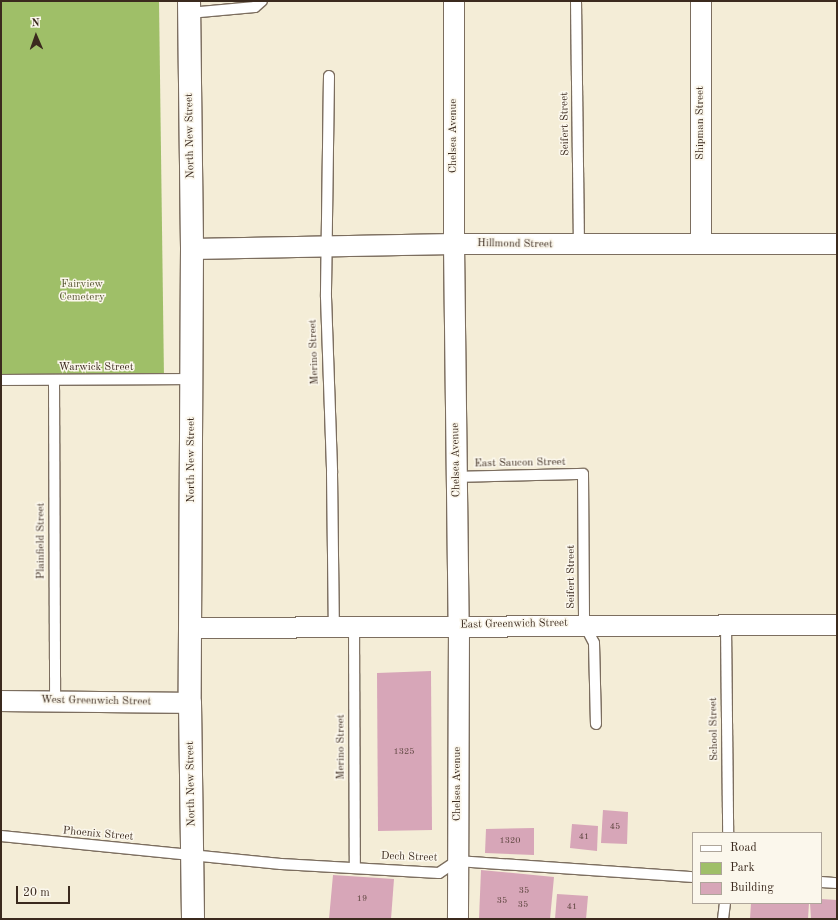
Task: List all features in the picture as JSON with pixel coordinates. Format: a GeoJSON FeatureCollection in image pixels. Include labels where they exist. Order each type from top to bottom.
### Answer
{"type":"FeatureCollection","features":[{"type":"Feature","properties":{"kind":"street","name":"Chelsea Avenue"},"geometry":{"type":"LineString","coordinates":[[454,1],[454,244],[459,626],[458,919]]}},
{"type":"Feature","properties":{"kind":"street","name":"Shipman Street"},"geometry":{"type":"LineString","coordinates":[[701,1],[701,244]]}},
{"type":"Feature","properties":{"kind":"street","name":"North New Street"},"geometry":{"type":"LineString","coordinates":[[189,7],[192,249],[190,703],[193,919]]}},
{"type":"Feature","properties":{"kind":"street","name":"Hillmond Street"},"geometry":{"type":"LineString","coordinates":[[192,249],[328,248],[454,244],[579,246],[837,244]]}},
{"type":"Feature","properties":{"kind":"street","name":"East Greenwich Street"},"geometry":{"type":"LineString","coordinates":[[191,628],[584,624],[837,625]]}},
{"type":"Feature","properties":{"kind":"street","name":"West Greenwich Street"},"geometry":{"type":"LineString","coordinates":[[1,701],[190,703]]}},
{"type":"Feature","properties":{"kind":"lane"},"geometry":{"type":"LineString","coordinates":[[189,7],[255,7],[262,1]]}},
{"type":"Feature","properties":{"kind":"lane","name":"Seifert Street"},"geometry":{"type":"LineString","coordinates":[[576,1],[579,246]]}},
{"type":"Feature","properties":{"kind":"lane","name":"Merino Street"},"geometry":{"type":"LineString","coordinates":[[328,76],[328,248],[326,334],[332,473],[334,627]]}},
{"type":"Feature","properties":{"kind":"lane","name":"Warwick Street"},"geometry":{"type":"LineString","coordinates":[[1,380],[192,379]]}},
{"type":"Feature","properties":{"kind":"lane","name":"Plainfield Street"},"geometry":{"type":"LineString","coordinates":[[54,380],[54,701]]}},
{"type":"Feature","properties":{"kind":"lane","name":"Seifert Street"},"geometry":{"type":"LineString","coordinates":[[583,474],[584,624],[594,643],[596,724]]}},
{"type":"Feature","properties":{"kind":"lane","name":"East Saucon Street"},"geometry":{"type":"LineString","coordinates":[[457,477],[583,474]]}},
{"type":"Feature","properties":{"kind":"lane","name":"School Street"},"geometry":{"type":"LineString","coordinates":[[726,625],[728,832]]}},
{"type":"Feature","properties":{"kind":"lane","name":"Merino Street"},"geometry":{"type":"LineString","coordinates":[[354,627],[355,867]]}},
{"type":"Feature","properties":{"kind":"lane","name":"Phoenix Street"},"geometry":{"type":"LineString","coordinates":[[1,836],[193,855]]}},
{"type":"Feature","properties":{"kind":"lane","name":"Dech Street"},"geometry":{"type":"LineString","coordinates":[[193,855],[281,864],[355,867],[439,873],[457,861]]}},
{"type":"Feature","properties":{"kind":"lane"},"geometry":{"type":"LineString","coordinates":[[457,861],[692,877]]}},
{"type":"Feature","properties":{"kind":"lane"},"geometry":{"type":"LineString","coordinates":[[822,882],[837,883]]}},
{"type":"Feature","properties":{"kind":"lane"},"geometry":{"type":"LineString","coordinates":[[723,919],[726,904]]}},
{"type":"Feature","properties":{"kind":"green space","name":"Fairview Cemetery"},"geometry":{"type":"Polygon","coordinates":[[[1,1],[159,1],[164,379],[1,380],[1,1]]]}},
{"type":"Feature","properties":{"kind":"building"},"geometry":{"type":"Polygon","coordinates":[[[431,671],[432,830],[378,831],[377,673],[431,671]]]}},
{"type":"Feature","properties":{"kind":"building"},"geometry":{"type":"Polygon","coordinates":[[[603,810],[628,812],[627,844],[601,843],[603,810]]]}},
{"type":"Feature","properties":{"kind":"building"},"geometry":{"type":"Polygon","coordinates":[[[572,824],[598,826],[597,851],[570,848],[572,824]]]}},
{"type":"Feature","properties":{"kind":"building"},"geometry":{"type":"Polygon","coordinates":[[[534,828],[534,855],[485,853],[486,829],[534,828]]]}},
{"type":"Feature","properties":{"kind":"building"},"geometry":{"type":"Polygon","coordinates":[[[481,870],[554,877],[550,919],[479,919],[481,870]]]}},
{"type":"Feature","properties":{"kind":"building"},"geometry":{"type":"Polygon","coordinates":[[[333,875],[394,879],[391,919],[329,919],[333,875]]]}},
{"type":"Feature","properties":{"kind":"building"},"geometry":{"type":"Polygon","coordinates":[[[557,894],[588,896],[586,919],[555,919],[557,894]]]}},
{"type":"Feature","properties":{"kind":"building"},"geometry":{"type":"Polygon","coordinates":[[[822,899],[837,900],[837,919],[811,919],[810,904],[822,904],[822,899]]]}},
{"type":"Feature","properties":{"kind":"building"},"geometry":{"type":"Polygon","coordinates":[[[751,904],[809,904],[808,919],[750,919],[751,904]]]}}]}
